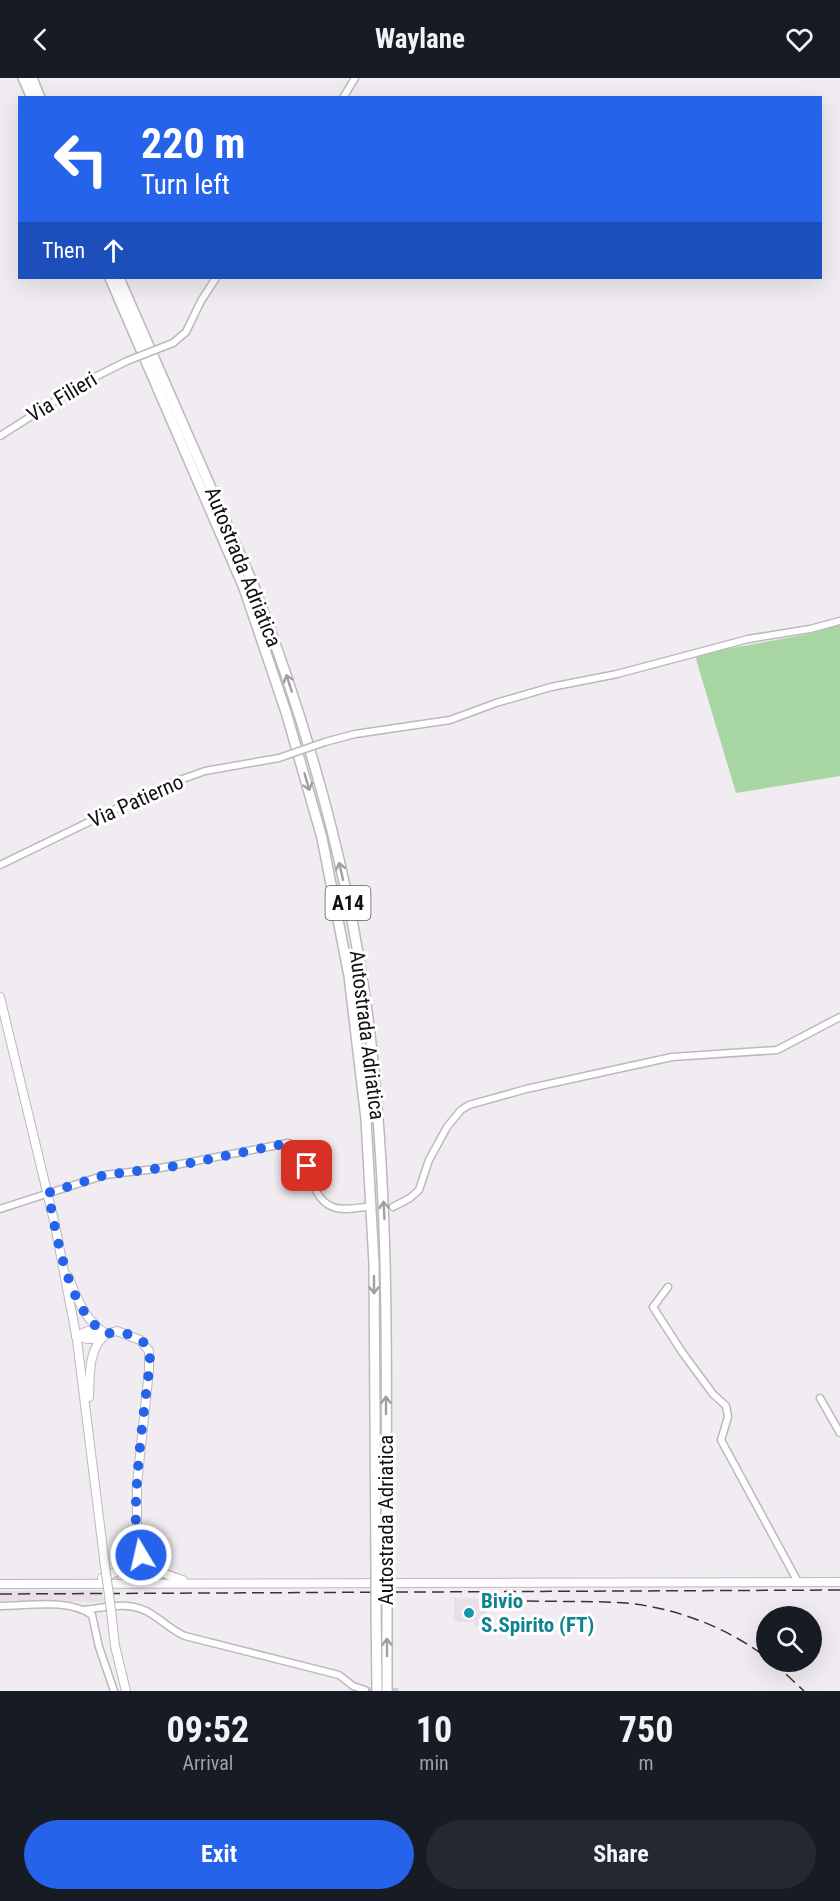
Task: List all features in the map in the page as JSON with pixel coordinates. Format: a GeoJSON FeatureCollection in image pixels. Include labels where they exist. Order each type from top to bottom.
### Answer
{"type":"FeatureCollection","features":[{"type":"Feature","properties":{"kind":"highway"},"geometry":{"type":"LineString","coordinates":[[23,78],[31,96]]}},
{"type":"Feature","properties":{"kind":"highway"},"geometry":{"type":"LineString","coordinates":[[32,78],[39,96]]}},
{"type":"Feature","properties":{"kind":"highway","name":"Autostrada Adriatica"},"geometry":{"type":"LineString","coordinates":[[110,279],[244,588],[286,712],[322,838],[349,976],[366,1119],[374,1264],[381,1568],[387,1603],[387,1691]]}},
{"type":"Feature","properties":{"kind":"highway","name":"Autostrada Adriatica"},"geometry":{"type":"LineString","coordinates":[[119,279],[273,635],[315,768],[344,882],[361,972],[380,1147],[384,1217],[381,1568],[376,1606],[377,1691]]}},
{"type":"Feature","properties":{"kind":"main road"},"geometry":{"type":"LineString","coordinates":[[0,998],[63,1263],[88,1418],[115,1646],[126,1691]]}},
{"type":"Feature","properties":{"kind":"main road"},"geometry":{"type":"LineString","coordinates":[[63,1263],[82,1309],[95,1327],[106,1334]]}},
{"type":"Feature","properties":{"kind":"main road"},"geometry":{"type":"LineString","coordinates":[[76,1335],[88,1331],[106,1334],[117,1331],[140,1340],[149,1351],[137,1484],[136,1543],[131,1561],[131,1574],[136,1583]]}},
{"type":"Feature","properties":{"kind":"main road"},"geometry":{"type":"LineString","coordinates":[[88,1418],[90,1363],[97,1343],[106,1334]]}},
{"type":"Feature","properties":{"kind":"main road"},"geometry":{"type":"LineString","coordinates":[[136,1543],[145,1563],[164,1574],[190,1583]]}},
{"type":"Feature","properties":{"kind":"main road"},"geometry":{"type":"LineString","coordinates":[[136,1583],[140,1573],[141,1555]]}},
{"type":"Feature","properties":{"kind":"main road"},"geometry":{"type":"LineString","coordinates":[[90,1583],[120,1570],[131,1561]]}},
{"type":"Feature","properties":{"kind":"main road"},"geometry":{"type":"LineString","coordinates":[[0,1584],[840,1582]]}},
{"type":"Feature","properties":{"kind":"street"},"geometry":{"type":"LineString","coordinates":[[344,96],[355,78]]}},
{"type":"Feature","properties":{"kind":"street","name":"Via Filieri"},"geometry":{"type":"LineString","coordinates":[[0,436],[85,382],[173,342],[186,332],[201,301],[215,279]]}},
{"type":"Feature","properties":{"kind":"street","name":"Via Patierno"},"geometry":{"type":"LineString","coordinates":[[0,865],[163,786],[205,771],[279,758],[355,734],[450,720],[496,703],[551,687],[617,674],[748,639],[810,629],[840,621]]}},
{"type":"Feature","properties":{"kind":"street"},"geometry":{"type":"LineString","coordinates":[[393,1207],[419,1190],[429,1160],[447,1127],[461,1110],[469,1105],[526,1089],[672,1057],[777,1050],[840,1017]]}},
{"type":"Feature","properties":{"kind":"street"},"geometry":{"type":"LineString","coordinates":[[0,1209],[105,1175],[176,1166],[288,1143],[296,1144],[302,1150],[318,1197],[324,1202],[340,1209],[366,1208]]}},
{"type":"Feature","properties":{"kind":"street"},"geometry":{"type":"LineString","coordinates":[[668,1287],[653,1307],[682,1352],[713,1394],[726,1406],[728,1417],[721,1440],[798,1582]]}},
{"type":"Feature","properties":{"kind":"street"},"geometry":{"type":"LineString","coordinates":[[820,1398],[840,1433]]}},
{"type":"Feature","properties":{"kind":"street"},"geometry":{"type":"LineString","coordinates":[[0,1606],[53,1604],[84,1610],[122,1605],[138,1608],[152,1614],[176,1633],[339,1675],[354,1686],[365,1690]]}},
{"type":"Feature","properties":{"kind":"street"},"geometry":{"type":"LineString","coordinates":[[84,1610],[94,1619],[99,1647],[114,1691]]}},
{"type":"Feature","properties":{"kind":"shaded area"},"geometry":{"type":"Polygon","coordinates":[[[102,1590],[104,1602],[0,1601],[0,1591],[102,1590]]]}},
{"type":"Feature","properties":{"kind":"shaded area"},"geometry":{"type":"Polygon","coordinates":[[[454,1598],[485,1599],[487,1625],[474,1626],[474,1622],[454,1622],[454,1598]]]}},
{"type":"Feature","properties":{"kind":"green space"},"geometry":{"type":"Polygon","coordinates":[[[840,625],[840,776],[736,793],[696,659],[699,654],[804,635],[840,625]]]}},
{"type":"Feature","properties":{"kind":"tunnel"},"geometry":{"type":"LineString","coordinates":[[365,1690],[399,1691]]}},
{"type":"Feature","properties":{"kind":"railway"},"geometry":{"type":"LineString","coordinates":[[0,1594],[840,1590]]}},
{"type":"Feature","properties":{"kind":"railway"},"geometry":{"type":"LineString","coordinates":[[491,1599],[626,1603],[663,1609],[717,1628],[756,1650]]}},
{"type":"Feature","properties":{"kind":"railway"},"geometry":{"type":"LineString","coordinates":[[784,1672],[804,1691]]}},
{"type":"Feature","properties":{"kind":"place","name":"Bivio S.Spirito (FT)"},"geometry":{"type":"Point","coordinates":[469,1613]}},
{"type":"Feature","properties":{"kind":"route"},"geometry":{"type":"LineString","coordinates":[[141,1555],[136,1543],[137,1484],[149,1351],[140,1340],[128,1335],[117,1331],[106,1334],[95,1327],[82,1309],[63,1263],[48,1193],[105,1175],[176,1166],[288,1143],[296,1144],[302,1150],[307,1166]]}}]}
